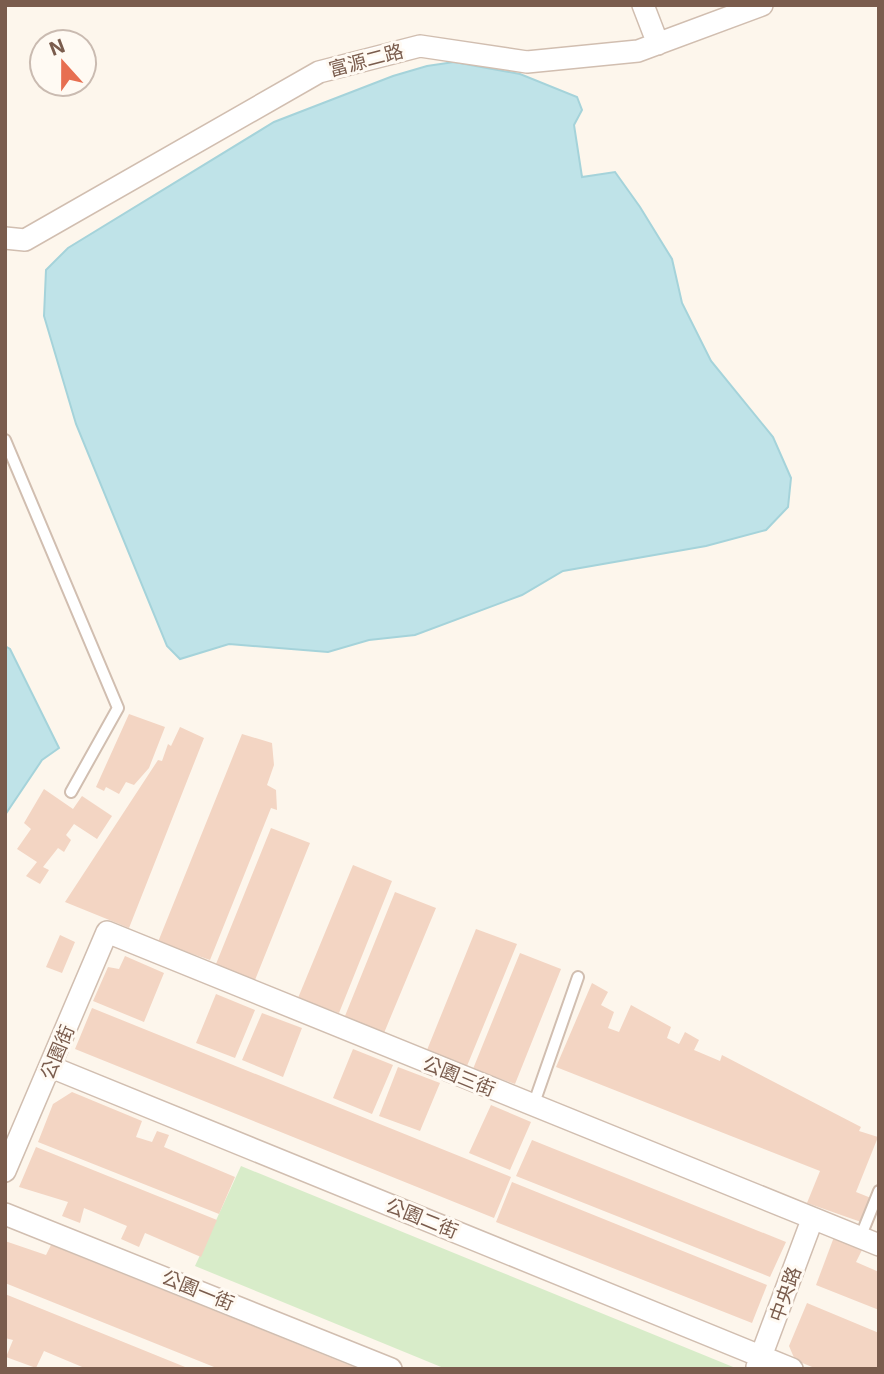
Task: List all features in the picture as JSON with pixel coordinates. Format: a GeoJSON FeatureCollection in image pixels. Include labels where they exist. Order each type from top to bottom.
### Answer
{"type":"FeatureCollection","features":[{"type":"Feature","properties":{"kind":"street"},"geometry":{"type":"LineString","coordinates":[[643,5],[658,44]]}},
{"type":"Feature","properties":{"kind":"street","name":"富源二路"},"geometry":{"type":"LineString","coordinates":[[5,238],[25,240],[319,72],[419,46],[527,62],[639,51],[762,5]]}},
{"type":"Feature","properties":{"kind":"street","name":"公園街"},"geometry":{"type":"LineString","coordinates":[[5,1171],[107,932]]}},
{"type":"Feature","properties":{"kind":"street","name":"公園三街"},"geometry":{"type":"LineString","coordinates":[[107,932],[870,1242]]}},
{"type":"Feature","properties":{"kind":"street","name":"公園二街"},"geometry":{"type":"LineString","coordinates":[[51,1067],[759,1362],[792,1369]]}},
{"type":"Feature","properties":{"kind":"street","name":"公園一街"},"geometry":{"type":"LineString","coordinates":[[5,1214],[391,1369]]}},
{"type":"Feature","properties":{"kind":"street","name":"中央路"},"geometry":{"type":"LineString","coordinates":[[759,1362],[812,1220]]}},
{"type":"Feature","properties":{"kind":"lane"},"geometry":{"type":"LineString","coordinates":[[5,440],[118,708],[71,792]]}},
{"type":"Feature","properties":{"kind":"lane"},"geometry":{"type":"LineString","coordinates":[[533,1106],[578,977]]}},
{"type":"Feature","properties":{"kind":"lane"},"geometry":{"type":"LineString","coordinates":[[870,1242],[879,1191]]}},
{"type":"Feature","properties":{"kind":"green space"},"geometry":{"type":"Polygon","coordinates":[[[241,1166],[738,1369],[446,1369],[195,1266],[241,1166]]]}},
{"type":"Feature","properties":{"kind":"water"},"geometry":{"type":"Polygon","coordinates":[[[454,62],[520,74],[577,97],[582,110],[574,125],[582,177],[615,172],[640,207],[672,259],[682,303],[711,361],[773,437],[791,478],[788,507],[766,530],[706,546],[563,571],[522,595],[415,635],[369,640],[328,652],[229,644],[180,659],[167,646],[76,424],[44,316],[46,270],[68,248],[274,122],[393,76],[427,66],[454,62]]]}},
{"type":"Feature","properties":{"kind":"water"},"geometry":{"type":"Polygon","coordinates":[[[5,646],[10,649],[59,748],[42,760],[5,815],[5,646]]]}},
{"type":"Feature","properties":{"kind":"building"},"geometry":{"type":"Polygon","coordinates":[[[129,714],[165,727],[149,768],[134,785],[126,782],[119,794],[106,787],[104,791],[96,787],[129,714]]]}},
{"type":"Feature","properties":{"kind":"building"},"geometry":{"type":"Polygon","coordinates":[[[180,727],[204,738],[129,928],[65,902],[158,760],[162,761],[168,744],[171,746],[180,727]]]}},
{"type":"Feature","properties":{"kind":"building"},"geometry":{"type":"Polygon","coordinates":[[[242,734],[272,743],[274,765],[267,785],[276,790],[277,810],[271,808],[210,960],[158,942],[242,734]]]}},
{"type":"Feature","properties":{"kind":"building"},"geometry":{"type":"Polygon","coordinates":[[[44,789],[73,809],[82,796],[112,816],[97,839],[74,824],[66,835],[71,840],[64,852],[58,848],[43,867],[49,870],[40,884],[26,876],[37,862],[17,849],[31,829],[24,823],[44,789]]]}},
{"type":"Feature","properties":{"kind":"building"},"geometry":{"type":"Polygon","coordinates":[[[271,828],[310,843],[255,980],[216,964],[271,828]]]}},
{"type":"Feature","properties":{"kind":"building"},"geometry":{"type":"Polygon","coordinates":[[[353,865],[392,881],[339,1013],[298,998],[353,865]]]}},
{"type":"Feature","properties":{"kind":"building"},"geometry":{"type":"Polygon","coordinates":[[[395,892],[436,908],[384,1033],[345,1016],[395,892]]]}},
{"type":"Feature","properties":{"kind":"building"},"geometry":{"type":"Polygon","coordinates":[[[476,929],[517,944],[467,1066],[427,1050],[476,929]]]}},
{"type":"Feature","properties":{"kind":"building"},"geometry":{"type":"Polygon","coordinates":[[[60,935],[75,942],[62,973],[46,967],[60,935]]]}},
{"type":"Feature","properties":{"kind":"building"},"geometry":{"type":"Polygon","coordinates":[[[520,953],[561,969],[515,1084],[473,1069],[520,953]]]}},
{"type":"Feature","properties":{"kind":"building"},"geometry":{"type":"Polygon","coordinates":[[[125,956],[164,973],[144,1022],[93,1001],[108,967],[119,969],[125,956]]]}},
{"type":"Feature","properties":{"kind":"building"},"geometry":{"type":"Polygon","coordinates":[[[592,983],[608,992],[601,1005],[614,1012],[608,1028],[619,1032],[631,1005],[671,1027],[667,1038],[679,1044],[685,1032],[699,1040],[694,1050],[720,1061],[722,1055],[861,1127],[859,1131],[878,1137],[856,1192],[871,1198],[861,1222],[807,1203],[820,1171],[556,1067],[592,983]]]}},
{"type":"Feature","properties":{"kind":"building"},"geometry":{"type":"Polygon","coordinates":[[[216,994],[255,1010],[235,1058],[196,1043],[216,994]]]}},
{"type":"Feature","properties":{"kind":"building"},"geometry":{"type":"Polygon","coordinates":[[[92,1008],[511,1177],[494,1218],[75,1049],[92,1008]]]}},
{"type":"Feature","properties":{"kind":"building"},"geometry":{"type":"Polygon","coordinates":[[[262,1013],[302,1028],[283,1077],[242,1060],[262,1013]]]}},
{"type":"Feature","properties":{"kind":"building"},"geometry":{"type":"Polygon","coordinates":[[[353,1049],[393,1065],[372,1114],[333,1098],[353,1049]]]}},
{"type":"Feature","properties":{"kind":"building"},"geometry":{"type":"Polygon","coordinates":[[[398,1067],[440,1083],[420,1131],[379,1116],[398,1067]]]}},
{"type":"Feature","properties":{"kind":"building"},"geometry":{"type":"Polygon","coordinates":[[[72,1092],[142,1121],[136,1137],[152,1142],[157,1131],[169,1135],[164,1147],[235,1177],[219,1214],[38,1142],[53,1104],[72,1092]]]}},
{"type":"Feature","properties":{"kind":"building"},"geometry":{"type":"Polygon","coordinates":[[[491,1105],[531,1122],[510,1170],[469,1153],[491,1105]]]}},
{"type":"Feature","properties":{"kind":"building"},"geometry":{"type":"Polygon","coordinates":[[[532,1140],[786,1242],[770,1277],[516,1176],[532,1140]]]}},
{"type":"Feature","properties":{"kind":"building"},"geometry":{"type":"Polygon","coordinates":[[[36,1147],[217,1220],[201,1257],[145,1233],[139,1247],[121,1239],[127,1226],[84,1208],[80,1223],[62,1216],[68,1202],[19,1187],[36,1147]]]}},
{"type":"Feature","properties":{"kind":"building"},"geometry":{"type":"Polygon","coordinates":[[[512,1182],[767,1285],[752,1323],[496,1222],[512,1182]]]}},
{"type":"Feature","properties":{"kind":"building"},"geometry":{"type":"Polygon","coordinates":[[[834,1237],[863,1248],[856,1262],[879,1272],[879,1310],[816,1285],[834,1237]]]}},
{"type":"Feature","properties":{"kind":"building"},"geometry":{"type":"Polygon","coordinates":[[[5,1241],[46,1255],[51,1245],[359,1369],[219,1369],[5,1283],[5,1241]]]}},
{"type":"Feature","properties":{"kind":"building"},"geometry":{"type":"Polygon","coordinates":[[[5,1294],[190,1369],[87,1369],[44,1351],[36,1368],[6,1357],[13,1340],[5,1338],[5,1294]]]}},
{"type":"Feature","properties":{"kind":"building"},"geometry":{"type":"Polygon","coordinates":[[[807,1303],[879,1333],[879,1369],[817,1369],[795,1360],[789,1346],[807,1303]]]}}]}
